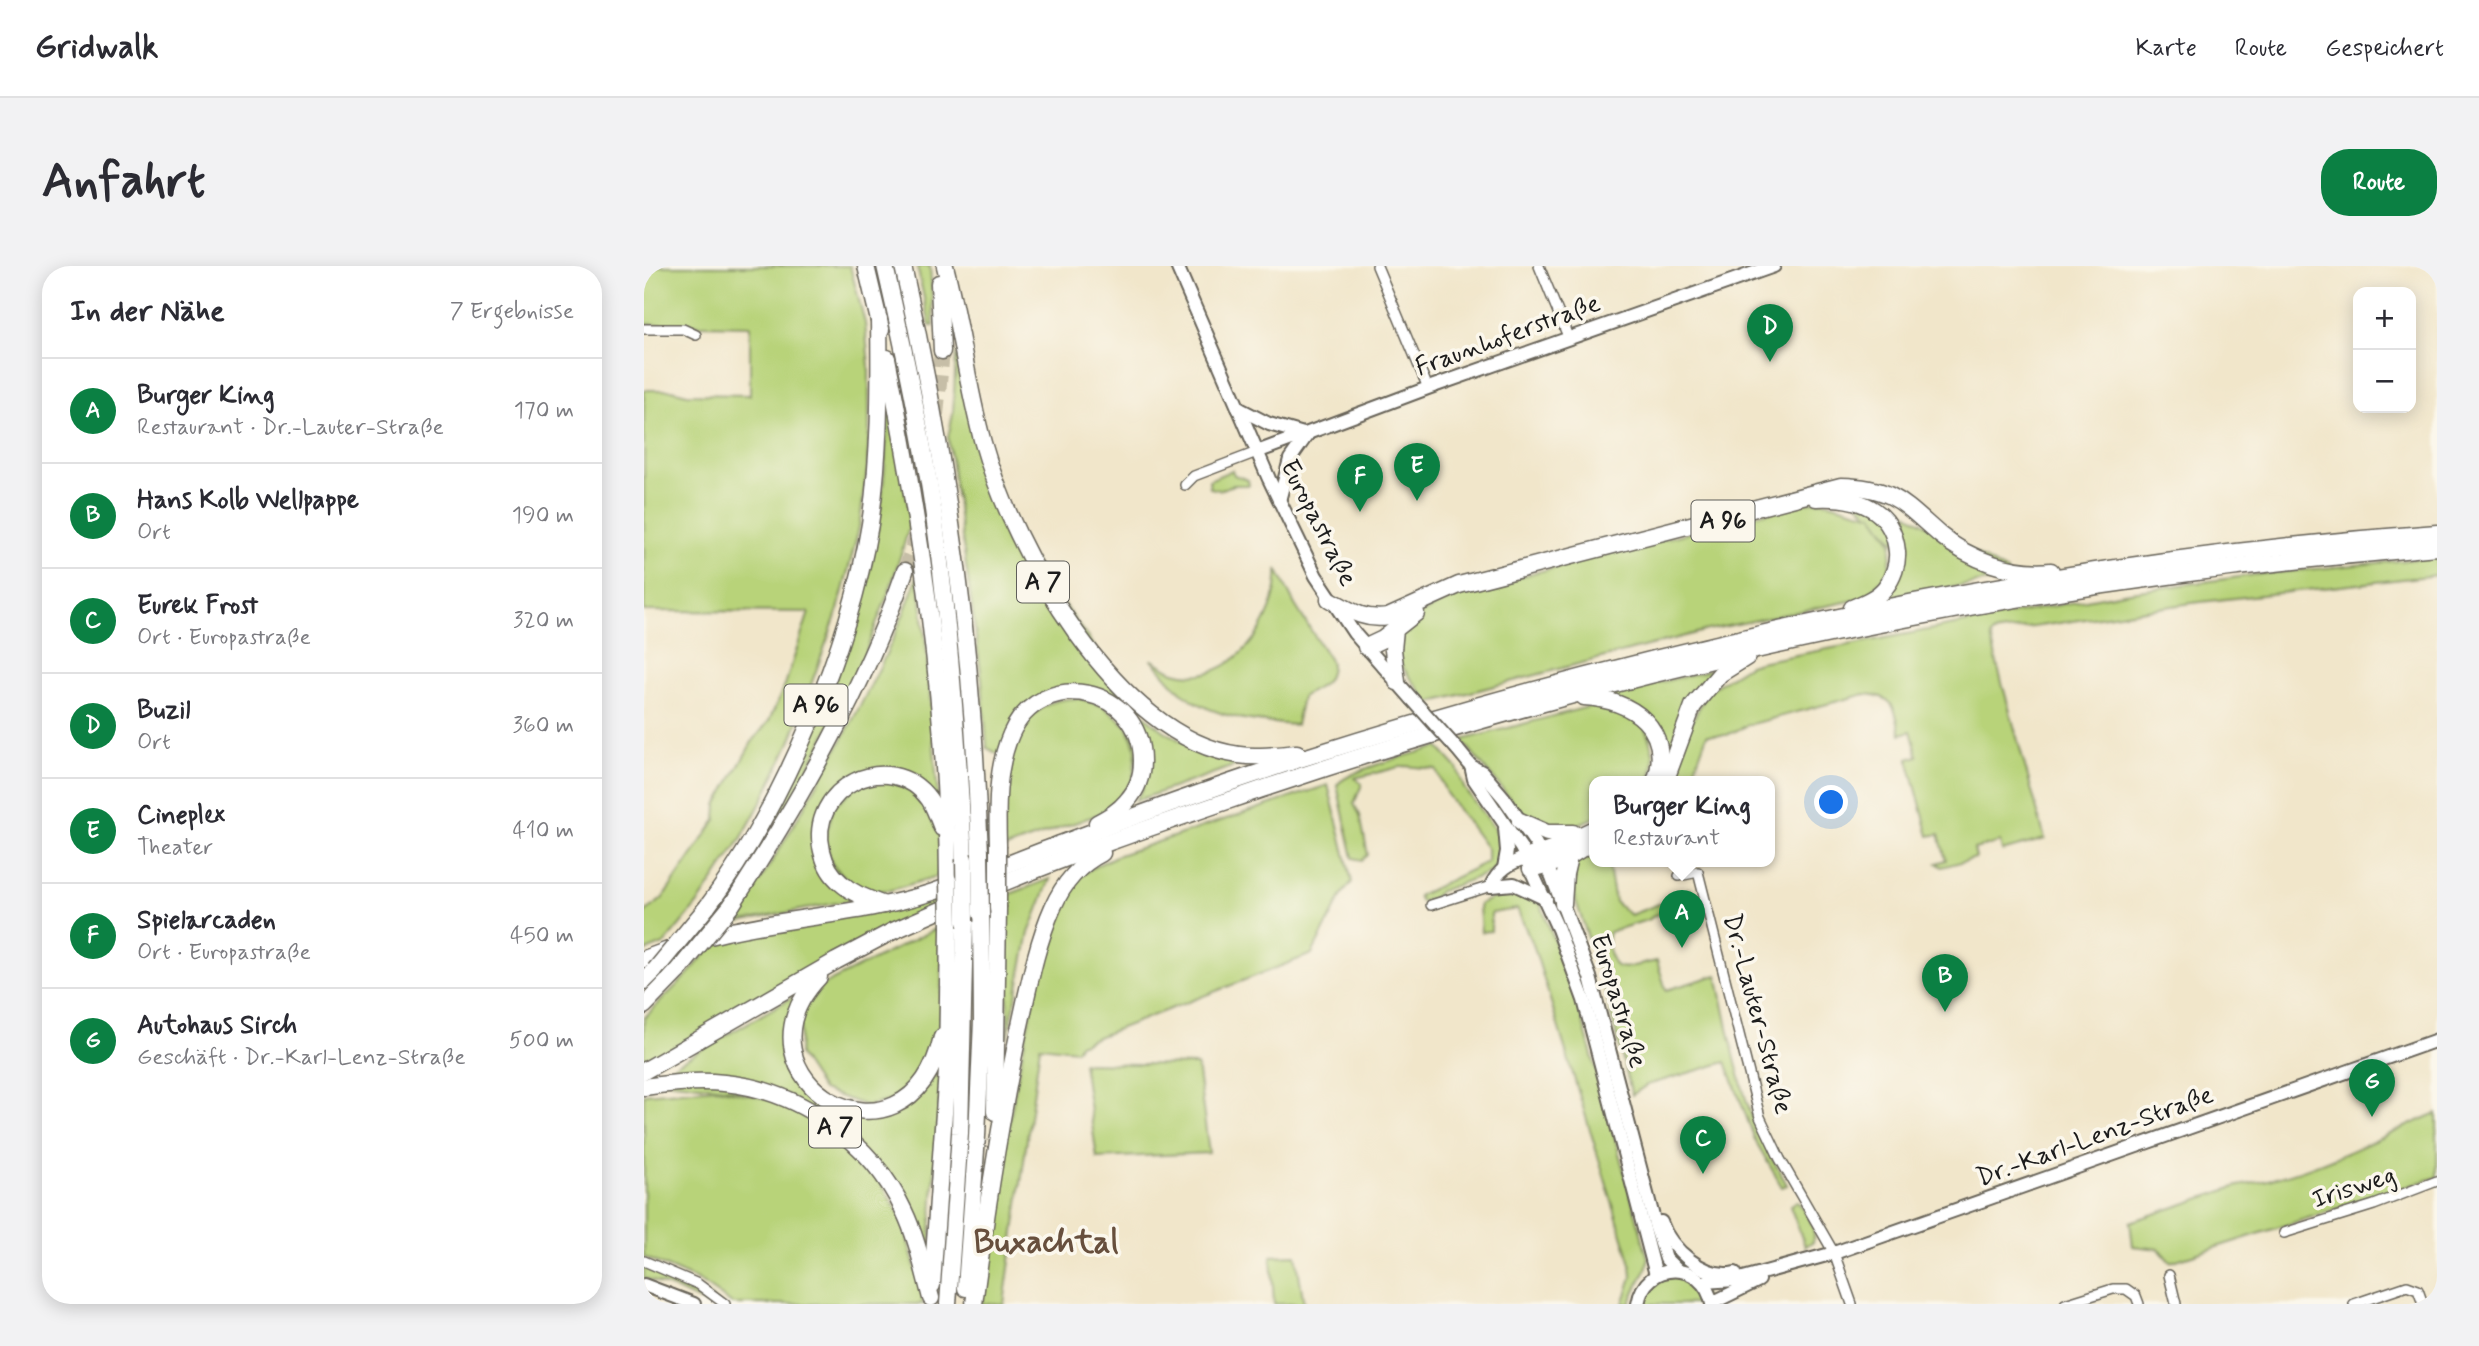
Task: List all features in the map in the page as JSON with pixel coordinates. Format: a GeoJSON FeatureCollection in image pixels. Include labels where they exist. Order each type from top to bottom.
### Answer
{"type":"FeatureCollection","features":[{"type":"Feature","properties":{"kind":"highway"},"geometry":{"type":"LineString","coordinates":[[836,961],[807,989],[794,1017],[792,1029],[796,1062],[808,1083],[826,1099],[839,1106],[861,1111],[885,1109],[903,1101],[920,1087],[930,1072],[944,1027],[949,988],[948,842],[928,598],[904,444],[866,266]]}},
{"type":"Feature","properties":{"kind":"highway"},"geometry":{"type":"LineString","coordinates":[[885,266],[908,368],[933,514],[957,733],[965,922],[960,1133],[948,1304]]}},
{"type":"Feature","properties":{"kind":"highway"},"geometry":{"type":"LineString","coordinates":[[903,266],[924,356],[958,579],[973,723],[980,853],[981,1046],[965,1304]]}},
{"type":"Feature","properties":{"kind":"highway"},"geometry":{"type":"LineString","coordinates":[[937,266],[942,351]]}},
{"type":"Feature","properties":{"kind":"highway","name":"A 7"},"geometry":{"type":"LineString","coordinates":[[945,266],[983,444],[1008,512],[1038,573],[1066,618],[1120,684],[1142,707],[1168,727],[1201,744],[1237,755],[1301,762]]}},
{"type":"Feature","properties":{"kind":"highway","name":"A 96"},"geometry":{"type":"LineString","coordinates":[[648,970],[708,907],[737,862],[768,809],[819,698],[864,553],[875,483],[880,420],[879,318]]}},
{"type":"Feature","properties":{"kind":"highway"},"geometry":{"type":"LineString","coordinates":[[1329,598],[1364,617],[1396,622],[1431,596],[1459,584],[1841,486],[1862,486],[1891,496],[1909,506],[1941,536],[1959,548],[2001,567],[2048,572],[2103,564],[2124,568]]}},
{"type":"Feature","properties":{"kind":"highway","name":"A 96"},"geometry":{"type":"LineString","coordinates":[[1366,647],[1383,639],[1396,622],[1470,586],[1819,498],[1849,499],[1864,504],[1883,518],[1896,538],[1898,559],[1885,588],[1864,603],[1834,616]]}},
{"type":"Feature","properties":{"kind":"highway","name":"A 96"},"geometry":{"type":"LineString","coordinates":[[1344,754],[1562,682],[1834,616],[2124,568],[2267,549],[2437,533]]}},
{"type":"Feature","properties":{"kind":"highway"},"geometry":{"type":"LineString","coordinates":[[974,1304],[994,1160],[1023,1014],[1043,934],[1054,905],[1080,867],[1092,858],[1153,827],[1301,762],[1344,754],[1762,648],[1925,616],[2140,580],[2437,547]]}},
{"type":"Feature","properties":{"kind":"highway"},"geometry":{"type":"LineString","coordinates":[[644,1006],[678,971],[731,906],[814,772],[887,623],[905,571]]}},
{"type":"Feature","properties":{"kind":"highway"},"geometry":{"type":"LineString","coordinates":[[1396,622],[1393,650],[1397,682]]}},
{"type":"Feature","properties":{"kind":"highway"},"geometry":{"type":"LineString","coordinates":[[1668,776],[1689,714],[1699,696],[1720,674],[1762,648]]}},
{"type":"Feature","properties":{"kind":"highway","name":"A 96"},"geometry":{"type":"LineString","coordinates":[[994,1160],[998,1017],[999,783],[1011,733],[1022,717],[1037,703],[1064,692],[1107,700],[1130,720],[1139,739],[1142,768],[1127,802],[1069,841]]}},
{"type":"Feature","properties":{"kind":"highway"},"geometry":{"type":"LineString","coordinates":[[1567,697],[1620,703],[1641,715],[1652,731],[1659,752],[1657,776]]}},
{"type":"Feature","properties":{"kind":"highway","name":"A 96"},"geometry":{"type":"LineString","coordinates":[[648,970],[687,943],[724,933],[884,905],[936,891],[1069,841],[1301,762]]}},
{"type":"Feature","properties":{"kind":"highway"},"geometry":{"type":"LineString","coordinates":[[884,905],[845,887],[826,863],[820,839],[820,825],[827,808],[838,793],[852,782],[868,777],[890,776],[905,781],[918,788],[929,799],[948,842]]}},
{"type":"Feature","properties":{"kind":"highway"},"geometry":{"type":"LineString","coordinates":[[1513,822],[1547,833],[1573,833],[1578,837]]}},
{"type":"Feature","properties":{"kind":"highway"},"geometry":{"type":"LineString","coordinates":[[644,1071],[893,931],[1021,875],[1153,827]]}},
{"type":"Feature","properties":{"kind":"highway"},"geometry":{"type":"LineString","coordinates":[[1536,862],[1589,832]]}},
{"type":"Feature","properties":{"kind":"highway"},"geometry":{"type":"LineString","coordinates":[[1536,862],[1569,857],[1589,844]]}},
{"type":"Feature","properties":{"kind":"highway"},"geometry":{"type":"LineString","coordinates":[[1563,904],[1569,857]]}},
{"type":"Feature","properties":{"kind":"highway","name":"A 7"},"geometry":{"type":"LineString","coordinates":[[931,1301],[947,1070],[949,988]]}},
{"type":"Feature","properties":{"kind":"highway","name":"A 7"},"geometry":{"type":"LineString","coordinates":[[644,1087],[682,1082],[744,1086],[793,1103],[839,1130],[869,1158],[903,1208],[931,1301]]}},
{"type":"Feature","properties":{"kind":"main road","name":"Europastraße"},"geometry":{"type":"LineString","coordinates":[[1177,266],[1279,502],[1329,598],[1366,647],[1471,766],[1482,772],[1563,904],[1590,977],[1666,1259],[1677,1270]]}},
{"type":"Feature","properties":{"kind":"main road","name":"Fraunhoferstraße"},"geometry":{"type":"LineString","coordinates":[[1257,452],[1428,388],[1774,266]]}},
{"type":"Feature","properties":{"kind":"main road"},"geometry":{"type":"LineString","coordinates":[[1238,408],[1269,424],[1307,435],[1290,459],[1279,502]]}},
{"type":"Feature","properties":{"kind":"main road"},"geometry":{"type":"LineString","coordinates":[[1504,868],[1507,851],[1504,833],[1513,822]]}},
{"type":"Feature","properties":{"kind":"main road","name":"Europastraße"},"geometry":{"type":"LineString","coordinates":[[1536,862],[1546,899],[1584,1000],[1656,1275]]}},
{"type":"Feature","properties":{"kind":"main road"},"geometry":{"type":"LineString","coordinates":[[1491,886],[1496,875],[1504,868],[1536,862]]}},
{"type":"Feature","properties":{"kind":"main road"},"geometry":{"type":"LineString","coordinates":[[1491,886],[1536,862]]}},
{"type":"Feature","properties":{"kind":"main road"},"geometry":{"type":"LineString","coordinates":[[1491,886],[1514,884],[1546,899]]}},
{"type":"Feature","properties":{"kind":"main road","name":"Dr.-Karl-Lenz-Straße"},"geometry":{"type":"LineString","coordinates":[[1703,1282],[1736,1280],[1834,1253],[2437,1040]]}},
{"type":"Feature","properties":{"kind":"main road"},"geometry":{"type":"LineString","coordinates":[[1648,1197],[1673,1245],[1688,1259],[1722,1274],[1731,1275],[1751,1268],[1767,1272]]}},
{"type":"Feature","properties":{"kind":"main road"},"geometry":{"type":"LineString","coordinates":[[1638,1304],[1645,1285],[1656,1275],[1677,1270],[1691,1274],[1703,1282],[1712,1303]]}},
{"type":"Feature","properties":{"kind":"main road","name":"Dr.-Karl-Lenz-Straße"},"geometry":{"type":"LineString","coordinates":[[1712,1303],[1758,1280],[1767,1272]]}},
{"type":"Feature","properties":{"kind":"main road"},"geometry":{"type":"LineString","coordinates":[[644,1284],[694,1304]]}},
{"type":"Feature","properties":{"kind":"street"},"geometry":{"type":"LineString","coordinates":[[1377,266],[1428,388]]}},
{"type":"Feature","properties":{"kind":"street"},"geometry":{"type":"LineString","coordinates":[[1539,266],[1569,339]]}},
{"type":"Feature","properties":{"kind":"street"},"geometry":{"type":"LineString","coordinates":[[644,329],[683,329],[695,335]]}},
{"type":"Feature","properties":{"kind":"street"},"geometry":{"type":"LineString","coordinates":[[1185,485],[1194,476],[1257,452]]}},
{"type":"Feature","properties":{"kind":"street","name":"Dr.-Lauter-Straße"},"geometry":{"type":"LineString","coordinates":[[1679,876],[1698,872],[1760,1117],[1780,1159],[1834,1253]]}},
{"type":"Feature","properties":{"kind":"street"},"geometry":{"type":"LineString","coordinates":[[1431,905],[1491,886]]}},
{"type":"Feature","properties":{"kind":"street","name":"Irisweg"},"geometry":{"type":"LineString","coordinates":[[2284,1233],[2374,1205],[2437,1181]]}},
{"type":"Feature","properties":{"kind":"street"},"geometry":{"type":"LineString","coordinates":[[1834,1253],[1852,1304]]}},
{"type":"Feature","properties":{"kind":"street"},"geometry":{"type":"LineString","coordinates":[[644,1261],[698,1284],[725,1304]]}},
{"type":"Feature","properties":{"kind":"street"},"geometry":{"type":"LineString","coordinates":[[2169,1275],[2176,1304]]}},
{"type":"Feature","properties":{"kind":"street"},"geometry":{"type":"LineString","coordinates":[[2354,1304],[2407,1286],[2418,1290],[2423,1304]]}},
{"type":"Feature","properties":{"kind":"street"},"geometry":{"type":"LineString","coordinates":[[2065,1304],[2113,1289],[2126,1289],[2136,1296],[2139,1304]]}},
{"type":"Feature","properties":{"kind":"green space"},"geometry":{"type":"Polygon","coordinates":[[[644,266],[850,266],[865,323],[869,366],[869,429],[867,470],[859,528],[838,610],[791,740],[741,839],[699,902],[664,944],[644,952],[644,913],[662,899],[716,820],[717,805],[752,742],[769,721],[785,685],[809,612],[644,611],[644,390],[750,395],[750,326],[644,324],[644,266]]]}},
{"type":"Feature","properties":{"kind":"green space"},"geometry":{"type":"Polygon","coordinates":[[[917,266],[930,266],[934,326],[930,326],[917,266]]]}},
{"type":"Feature","properties":{"kind":"green space"},"geometry":{"type":"Polygon","coordinates":[[[956,353],[1009,526],[1140,712],[1164,731],[1203,751],[1248,761],[1135,801],[1143,788],[1127,709],[1058,688],[998,754],[987,748],[982,680],[948,437],[953,414],[956,353]]]}},
{"type":"Feature","properties":{"kind":"green space"},"geometry":{"type":"Polygon","coordinates":[[[888,390],[911,522],[891,586],[864,656],[820,746],[785,809],[769,827],[832,686],[858,613],[879,520],[885,464],[888,390]]]}},
{"type":"Feature","properties":{"kind":"green space"},"geometry":{"type":"Polygon","coordinates":[[[1232,470],[1234,475],[1248,480],[1249,485],[1233,485],[1219,490],[1210,488],[1209,480],[1232,470]]]}},
{"type":"Feature","properties":{"kind":"green space"},"geometry":{"type":"Polygon","coordinates":[[[1847,491],[1874,494],[2007,572],[2007,578],[1884,599],[1902,549],[1847,491]]]}},
{"type":"Feature","properties":{"kind":"green space"},"geometry":{"type":"Polygon","coordinates":[[[1823,501],[1873,515],[1892,542],[1889,572],[1865,598],[1708,630],[1429,703],[1401,665],[1399,655],[1403,629],[1419,615],[1476,588],[1803,503],[1823,501]]]}},
{"type":"Feature","properties":{"kind":"green space"},"geometry":{"type":"Polygon","coordinates":[[[2437,557],[2437,575],[2192,603],[1993,633],[1991,636],[1998,668],[2045,839],[2002,851],[2000,842],[1974,849],[1976,858],[1942,867],[1937,863],[1946,860],[1939,834],[1929,836],[1908,759],[1918,756],[1911,731],[1901,734],[1892,705],[1888,700],[1875,695],[1865,694],[1748,725],[1727,735],[1707,735],[1692,776],[1674,776],[1687,731],[1708,691],[1749,665],[2123,593],[2254,575],[2437,557]]]}},
{"type":"Feature","properties":{"kind":"green space"},"geometry":{"type":"Polygon","coordinates":[[[1277,569],[1295,605],[1331,662],[1326,681],[1302,697],[1296,725],[1252,721],[1210,709],[1180,691],[1151,659],[1174,672],[1195,675],[1215,670],[1233,660],[1261,628],[1276,588],[1277,569]]]}},
{"type":"Feature","properties":{"kind":"green space"},"geometry":{"type":"Polygon","coordinates":[[[918,574],[938,799],[863,772],[815,837],[856,899],[734,923],[805,806],[866,695],[894,636],[918,574]]]}},
{"type":"Feature","properties":{"kind":"green space"},"geometry":{"type":"Polygon","coordinates":[[[1719,668],[1696,692],[1683,714],[1666,770],[1661,747],[1607,695],[1719,668]]]}},
{"type":"Feature","properties":{"kind":"green space"},"geometry":{"type":"Polygon","coordinates":[[[1078,698],[1103,706],[1127,726],[1136,750],[1133,781],[1113,809],[1003,849],[1007,767],[1021,729],[1034,714],[1051,703],[1078,698]]]}},
{"type":"Feature","properties":{"kind":"green space"},"geometry":{"type":"Polygon","coordinates":[[[1599,704],[1642,722],[1654,759],[1650,776],[1589,776],[1589,820],[1560,831],[1525,817],[1462,740],[1599,704]]]}},
{"type":"Feature","properties":{"kind":"green space"},"geometry":{"type":"Polygon","coordinates":[[[1438,747],[1457,768],[1464,788],[1498,834],[1503,847],[1500,862],[1491,872],[1440,891],[1421,902],[1418,896],[1487,862],[1487,849],[1446,793],[1436,769],[1404,766],[1355,778],[1362,784],[1354,804],[1360,815],[1368,855],[1362,860],[1353,858],[1337,785],[1368,768],[1438,747]]]}},
{"type":"Feature","properties":{"kind":"green space"},"geometry":{"type":"Polygon","coordinates":[[[891,781],[919,795],[939,834],[938,876],[891,890],[872,891],[853,885],[832,864],[825,838],[834,806],[858,785],[891,781]]]}},
{"type":"Feature","properties":{"kind":"green space"},"geometry":{"type":"Polygon","coordinates":[[[1328,785],[1352,882],[1343,893],[1312,954],[1079,1044],[1076,1050],[1040,1046],[1004,1304],[982,1304],[1011,1110],[1041,967],[1058,910],[1073,885],[1082,875],[1116,856],[1328,785]]]}},
{"type":"Feature","properties":{"kind":"green space"},"geometry":{"type":"Polygon","coordinates":[[[1589,851],[1589,867],[1609,867],[1615,902],[1630,915],[1686,894],[1688,889],[1697,895],[1698,905],[1658,914],[1609,932],[1608,950],[1616,966],[1624,968],[1657,961],[1666,990],[1717,975],[1749,1109],[1759,1135],[1787,1185],[1782,1187],[1755,1140],[1726,1062],[1647,1085],[1632,1095],[1604,987],[1575,898],[1575,876],[1571,875],[1576,861],[1589,851]]]}},
{"type":"Feature","properties":{"kind":"green space"},"geometry":{"type":"Polygon","coordinates":[[[1050,879],[1029,933],[1008,1037],[1007,895],[1050,879]]]}},
{"type":"Feature","properties":{"kind":"green space"},"geometry":{"type":"Polygon","coordinates":[[[1508,892],[1526,895],[1541,905],[1577,1001],[1648,1258],[1648,1264],[1630,1304],[1623,1304],[1632,1277],[1631,1264],[1534,947],[1517,909],[1491,913],[1491,931],[1481,932],[1481,903],[1508,892]]]}},
{"type":"Feature","properties":{"kind":"green space"},"geometry":{"type":"Polygon","coordinates":[[[938,897],[937,905],[644,1065],[644,1018],[718,939],[938,897]]]}},
{"type":"Feature","properties":{"kind":"green space"},"geometry":{"type":"Polygon","coordinates":[[[939,927],[942,958],[941,1014],[935,1048],[929,1063],[897,1099],[867,1106],[822,1090],[799,1055],[801,1013],[823,985],[939,927]]]}},
{"type":"Feature","properties":{"kind":"green space"},"geometry":{"type":"Polygon","coordinates":[[[800,993],[788,1059],[801,1083],[818,1101],[838,1112],[860,1117],[882,1115],[903,1106],[923,1090],[941,1068],[929,1265],[901,1195],[790,1096],[650,1079],[800,993]]]}},
{"type":"Feature","properties":{"kind":"green space"},"geometry":{"type":"Polygon","coordinates":[[[1083,1063],[1197,1065],[1209,1153],[1097,1158],[1083,1063]]]}},
{"type":"Feature","properties":{"kind":"green space"},"geometry":{"type":"Polygon","coordinates":[[[717,1088],[775,1100],[831,1130],[874,1172],[902,1219],[923,1304],[732,1304],[699,1281],[644,1257],[644,1094],[717,1088]]]}},
{"type":"Feature","properties":{"kind":"green space"},"geometry":{"type":"Polygon","coordinates":[[[2437,1113],[2437,1177],[2170,1262],[2159,1249],[2133,1246],[2130,1222],[2238,1186],[2314,1166],[2437,1113]]]}},
{"type":"Feature","properties":{"kind":"green space"},"geometry":{"type":"Polygon","coordinates":[[[1797,1201],[1810,1220],[1814,1236],[1813,1242],[1805,1246],[1790,1206],[1797,1201]]]}},
{"type":"Feature","properties":{"kind":"green space"},"geometry":{"type":"Polygon","coordinates":[[[1296,1255],[1304,1304],[1274,1304],[1271,1256],[1296,1255]]]}},
{"type":"Feature","properties":{"kind":"green space"},"geometry":{"type":"Polygon","coordinates":[[[644,1265],[698,1289],[720,1304],[706,1304],[644,1278],[644,1265]]]}},
{"type":"Feature","properties":{"kind":"green space"},"geometry":{"type":"Polygon","coordinates":[[[1681,1275],[1700,1286],[1708,1304],[1642,1304],[1648,1291],[1656,1283],[1681,1275]]]}},
{"type":"Feature","properties":{"kind":"tunnel"},"geometry":{"type":"LineString","coordinates":[[936,415],[942,351]]}},
{"type":"Feature","properties":{"kind":"tunnel"},"geometry":{"type":"LineString","coordinates":[[905,571],[913,547],[927,478]]}},
{"type":"Feature","properties":{"kind":"place","name":"Buzil"},"geometry":{"type":"Point","coordinates":[1770,362]}},
{"type":"Feature","properties":{"kind":"place","name":"Cineplex"},"geometry":{"type":"Point","coordinates":[1417,501]}},
{"type":"Feature","properties":{"kind":"place","name":"Spielarcaden"},"geometry":{"type":"Point","coordinates":[1360,512]}},
{"type":"Feature","properties":{"kind":"place","name":"Burger King"},"geometry":{"type":"Point","coordinates":[1682,948]}},
{"type":"Feature","properties":{"kind":"place","name":"Hans Kolb Wellpappe"},"geometry":{"type":"Point","coordinates":[1945,1012]}},
{"type":"Feature","properties":{"kind":"place","name":"Autohaus Sirch"},"geometry":{"type":"Point","coordinates":[2372,1117]}},
{"type":"Feature","properties":{"kind":"place","name":"Eurek Frost"},"geometry":{"type":"Point","coordinates":[1703,1174]}},
{"type":"Feature","properties":{"kind":"district","name":"Buxachtal"},"geometry":{"type":"Point","coordinates":[1046,1243]}}]}
